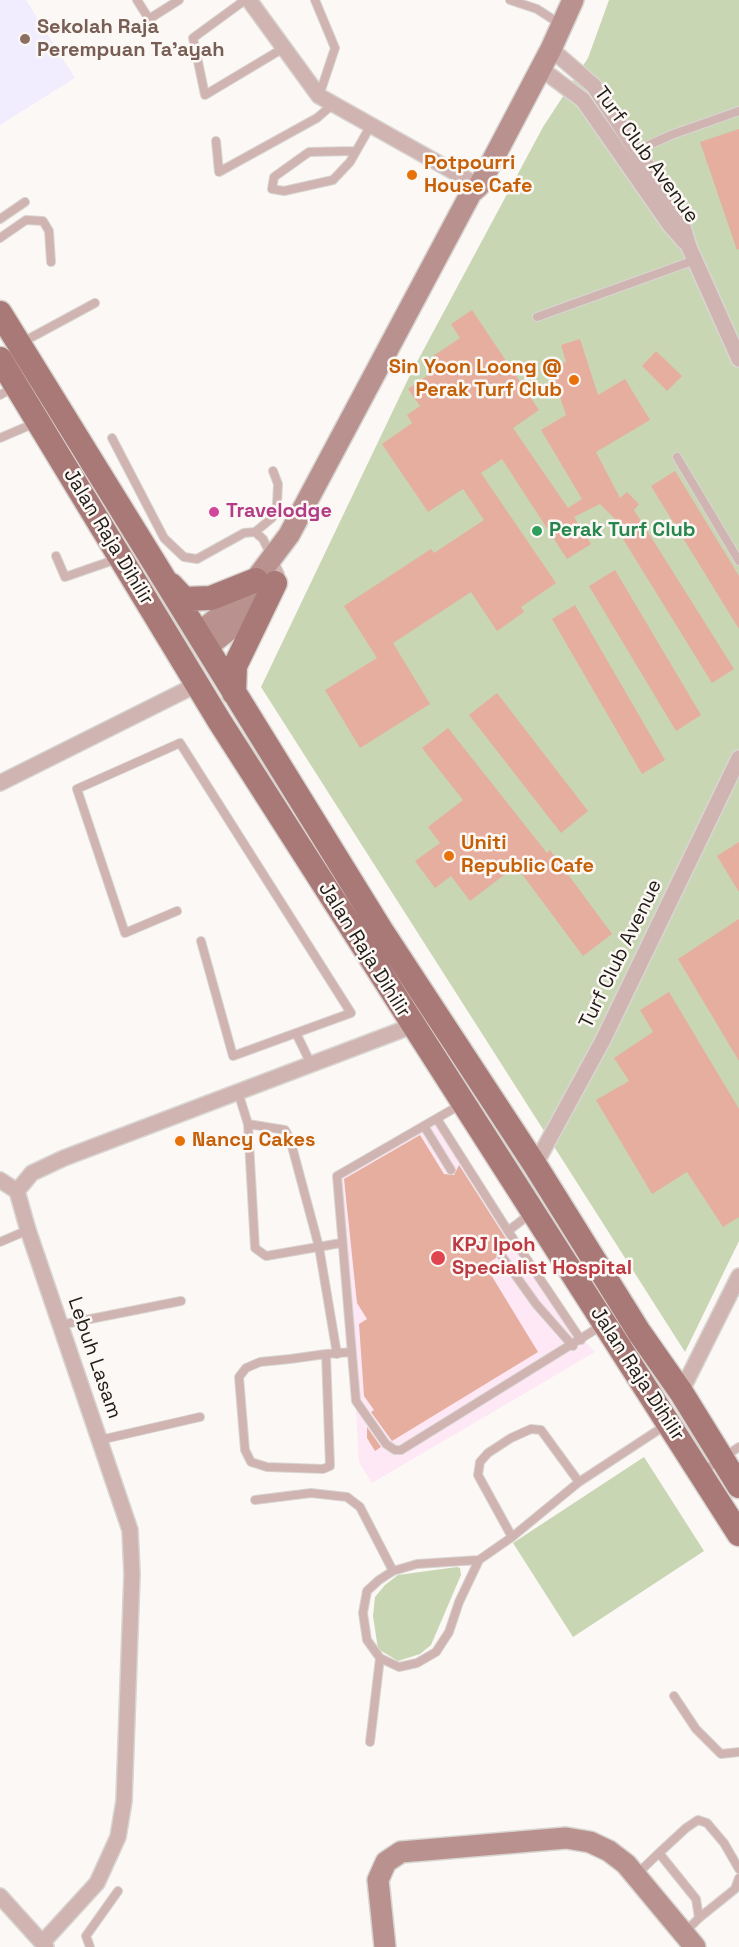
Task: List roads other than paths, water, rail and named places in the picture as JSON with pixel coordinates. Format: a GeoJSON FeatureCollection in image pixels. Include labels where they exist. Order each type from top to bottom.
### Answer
{"type":"FeatureCollection","features":[{"type":"Feature","properties":{"kind":"main road","name":"Jalan Raja Dihilir"},"geometry":{"type":"LineString","coordinates":[[0,313],[19,344],[21,382],[39,422],[125,566],[412,1026],[534,1210],[739,1534]]}},
{"type":"Feature","properties":{"kind":"main road","name":"Jalan Raja Dihilir"},"geometry":{"type":"LineString","coordinates":[[0,359],[21,382],[163,576],[199,642],[234,693],[381,930],[562,1208],[639,1332],[681,1392],[730,1453],[739,1486]]}},
{"type":"Feature","properties":{"kind":"main road"},"geometry":{"type":"LineString","coordinates":[[125,566],[145,581],[177,635],[199,642],[194,653],[241,731],[248,766]]}},
{"type":"Feature","properties":{"kind":"main road"},"geometry":{"type":"LineString","coordinates":[[163,576],[184,599],[211,598],[271,574]]}},
{"type":"Feature","properties":{"kind":"main road"},"geometry":{"type":"LineString","coordinates":[[234,693],[235,666],[271,574]]}},
{"type":"Feature","properties":{"kind":"main road"},"geometry":{"type":"LineString","coordinates":[[562,1208],[604,1299],[604,1323]]}},
{"type":"Feature","properties":{"kind":"street"},"geometry":{"type":"LineString","coordinates":[[247,0],[319,96],[478,186]]}},
{"type":"Feature","properties":{"kind":"street"},"geometry":{"type":"LineString","coordinates":[[271,574],[289,535],[471,193],[478,186],[551,49],[573,0]]}},
{"type":"Feature","properties":{"kind":"street","name":"Turf Club Avenue"},"geometry":{"type":"LineString","coordinates":[[551,49],[594,86],[680,216],[692,254],[739,359]]}},
{"type":"Feature","properties":{"kind":"street","name":"Turf Club Avenue"},"geometry":{"type":"LineString","coordinates":[[540,68],[583,100],[692,254]]}},
{"type":"Feature","properties":{"kind":"street"},"geometry":{"type":"LineString","coordinates":[[199,642],[240,600],[271,574],[461,229],[478,197],[478,186]]}},
{"type":"Feature","properties":{"kind":"street"},"geometry":{"type":"LineString","coordinates":[[0,783],[198,684]]}},
{"type":"Feature","properties":{"kind":"street","name":"Turf Club Avenue"},"geometry":{"type":"LineString","coordinates":[[534,1165],[603,1040],[739,758]]}},
{"type":"Feature","properties":{"kind":"street"},"geometry":{"type":"LineString","coordinates":[[0,1180],[17,1191],[32,1173],[64,1158],[412,1026]]}},
{"type":"Feature","properties":{"kind":"street","name":"Lebuh Lasam"},"geometry":{"type":"LineString","coordinates":[[17,1191],[28,1230],[130,1530],[132,1575],[124,1801],[117,1838],[96,1883],[44,1945]]}},
{"type":"Feature","properties":{"kind":"street"},"geometry":{"type":"LineString","coordinates":[[681,1392],[739,1276]]}},
{"type":"Feature","properties":{"kind":"street"},"geometry":{"type":"LineString","coordinates":[[385,1947],[378,1880],[386,1862],[401,1852],[566,1838],[579,1839],[609,1851],[636,1875],[689,1940]]}},
{"type":"Feature","properties":{"kind":"street"},"geometry":{"type":"LineString","coordinates":[[0,1896],[44,1945]]}},
{"type":"Feature","properties":{"kind":"lane"},"geometry":{"type":"LineString","coordinates":[[137,0],[149,19],[179,0]]}},
{"type":"Feature","properties":{"kind":"lane"},"geometry":{"type":"LineString","coordinates":[[247,0],[193,38],[205,95],[282,49]]}},
{"type":"Feature","properties":{"kind":"lane"},"geometry":{"type":"LineString","coordinates":[[315,0],[335,48],[319,96]]}},
{"type":"Feature","properties":{"kind":"lane"},"geometry":{"type":"LineString","coordinates":[[510,0],[537,9],[561,25]]}},
{"type":"Feature","properties":{"kind":"lane"},"geometry":{"type":"LineString","coordinates":[[532,0],[537,9]]}},
{"type":"Feature","properties":{"kind":"lane"},"geometry":{"type":"LineString","coordinates":[[216,141],[219,172],[317,118],[332,105]]}},
{"type":"Feature","properties":{"kind":"lane"},"geometry":{"type":"LineString","coordinates":[[636,151],[671,135],[739,111]]}},
{"type":"Feature","properties":{"kind":"lane"},"geometry":{"type":"LineString","coordinates":[[354,151],[309,152],[274,177],[272,189],[284,190],[333,180],[350,162],[354,151],[371,125]]}},
{"type":"Feature","properties":{"kind":"lane"},"geometry":{"type":"LineString","coordinates":[[0,219],[25,202]]}},
{"type":"Feature","properties":{"kind":"lane"},"geometry":{"type":"LineString","coordinates":[[0,238],[26,220],[43,221],[49,231],[51,262]]}},
{"type":"Feature","properties":{"kind":"lane"},"geometry":{"type":"LineString","coordinates":[[537,317],[692,254]]}},
{"type":"Feature","properties":{"kind":"lane"},"geometry":{"type":"LineString","coordinates":[[19,344],[95,303]]}},
{"type":"Feature","properties":{"kind":"lane"},"geometry":{"type":"LineString","coordinates":[[0,438],[39,422]]}},
{"type":"Feature","properties":{"kind":"lane"},"geometry":{"type":"LineString","coordinates":[[112,438],[164,538],[184,557],[196,559],[244,534],[255,532],[272,518],[277,504],[278,484],[273,471]]}},
{"type":"Feature","properties":{"kind":"lane"},"geometry":{"type":"LineString","coordinates":[[677,457],[739,561]]}},
{"type":"Feature","properties":{"kind":"lane"},"geometry":{"type":"LineString","coordinates":[[255,532],[263,539],[271,574]]}},
{"type":"Feature","properties":{"kind":"lane"},"geometry":{"type":"LineString","coordinates":[[56,556],[65,577],[125,566]]}},
{"type":"Feature","properties":{"kind":"lane"},"geometry":{"type":"LineString","coordinates":[[177,910],[125,933],[77,789],[180,742],[351,1012],[233,1056],[201,941]]}},
{"type":"Feature","properties":{"kind":"lane"},"geometry":{"type":"LineString","coordinates":[[296,1033],[311,1064]]}},
{"type":"Feature","properties":{"kind":"lane"},"geometry":{"type":"LineString","coordinates":[[238,1092],[248,1124],[255,1248],[266,1256],[341,1243]]}},
{"type":"Feature","properties":{"kind":"lane"},"geometry":{"type":"LineString","coordinates":[[462,1104],[338,1176],[341,1243],[356,1401],[386,1444],[401,1450],[573,1346],[604,1323]]}},
{"type":"Feature","properties":{"kind":"lane"},"geometry":{"type":"LineString","coordinates":[[437,1119],[581,1340]]}},
{"type":"Feature","properties":{"kind":"lane"},"geometry":{"type":"LineString","coordinates":[[248,1124],[285,1130],[319,1247],[337,1354]]}},
{"type":"Feature","properties":{"kind":"lane"},"geometry":{"type":"LineString","coordinates":[[424,1126],[451,1170]]}},
{"type":"Feature","properties":{"kind":"lane"},"geometry":{"type":"LineString","coordinates":[[508,1231],[534,1210]]}},
{"type":"Feature","properties":{"kind":"lane"},"geometry":{"type":"LineString","coordinates":[[0,1242],[28,1230]]}},
{"type":"Feature","properties":{"kind":"lane"},"geometry":{"type":"LineString","coordinates":[[501,1255],[536,1304],[573,1346]]}},
{"type":"Feature","properties":{"kind":"lane"},"geometry":{"type":"LineString","coordinates":[[60,1325],[181,1301]]}},
{"type":"Feature","properties":{"kind":"lane"},"geometry":{"type":"LineString","coordinates":[[326,1354],[330,1466],[323,1469],[267,1467],[251,1462],[244,1450],[239,1377],[246,1368],[260,1362],[326,1354],[352,1352]]}},
{"type":"Feature","properties":{"kind":"lane"},"geometry":{"type":"LineString","coordinates":[[100,1440],[200,1417]]}},
{"type":"Feature","properties":{"kind":"lane"},"geometry":{"type":"LineString","coordinates":[[479,1560],[417,1564],[393,1571],[367,1592],[363,1613],[367,1640],[380,1658],[399,1667],[417,1663],[436,1652],[449,1632],[459,1602],[479,1560],[512,1537],[579,1482],[669,1423]]}},
{"type":"Feature","properties":{"kind":"lane"},"geometry":{"type":"LineString","coordinates":[[512,1537],[478,1475],[480,1462],[488,1453],[511,1437],[531,1429],[541,1430],[579,1482]]}},
{"type":"Feature","properties":{"kind":"lane"},"geometry":{"type":"LineString","coordinates":[[700,1473],[730,1453]]}},
{"type":"Feature","properties":{"kind":"lane"},"geometry":{"type":"LineString","coordinates":[[255,1500],[310,1493],[347,1497],[360,1508],[393,1571]]}},
{"type":"Feature","properties":{"kind":"lane"},"geometry":{"type":"LineString","coordinates":[[370,1742],[380,1658]]}},
{"type":"Feature","properties":{"kind":"lane"},"geometry":{"type":"LineString","coordinates":[[674,1696],[696,1729],[721,1754],[739,1752]]}},
{"type":"Feature","properties":{"kind":"lane"},"geometry":{"type":"LineString","coordinates":[[636,1875],[686,1828],[698,1820],[707,1823],[724,1843],[739,1869]]}},
{"type":"Feature","properties":{"kind":"lane"},"geometry":{"type":"LineString","coordinates":[[658,1853],[696,1899],[699,1918]]}},
{"type":"Feature","properties":{"kind":"lane"},"geometry":{"type":"LineString","coordinates":[[689,1940],[699,1918],[735,1889],[739,1878]]}},
{"type":"Feature","properties":{"kind":"lane"},"geometry":{"type":"LineString","coordinates":[[90,1947],[86,1936],[118,1891]]}},
{"type":"Feature","properties":{"kind":"place","name":"Sekolah Raja Perempuan Ta'ayah"},"geometry":{"type":"Point","coordinates":[25,39]}},
{"type":"Feature","properties":{"kind":"place","name":"Potpourri House Cafe"},"geometry":{"type":"Point","coordinates":[412,175]}},
{"type":"Feature","properties":{"kind":"place","name":"Sin Yoon Loong @ Perak Turf Club"},"geometry":{"type":"Point","coordinates":[574,380]}},
{"type":"Feature","properties":{"kind":"place","name":"Travelodge"},"geometry":{"type":"Point","coordinates":[214,512]}},
{"type":"Feature","properties":{"kind":"place","name":"Perak Turf Club"},"geometry":{"type":"Point","coordinates":[537,531]}},
{"type":"Feature","properties":{"kind":"place","name":"Uniti Republic Cafe"},"geometry":{"type":"Point","coordinates":[449,856]}},
{"type":"Feature","properties":{"kind":"place","name":"Nancy Cakes"},"geometry":{"type":"Point","coordinates":[180,1141]}},
{"type":"Feature","properties":{"kind":"place","name":"KPJ Ipoh Specialist Hospital"},"geometry":{"type":"Point","coordinates":[438,1258]}}]}
